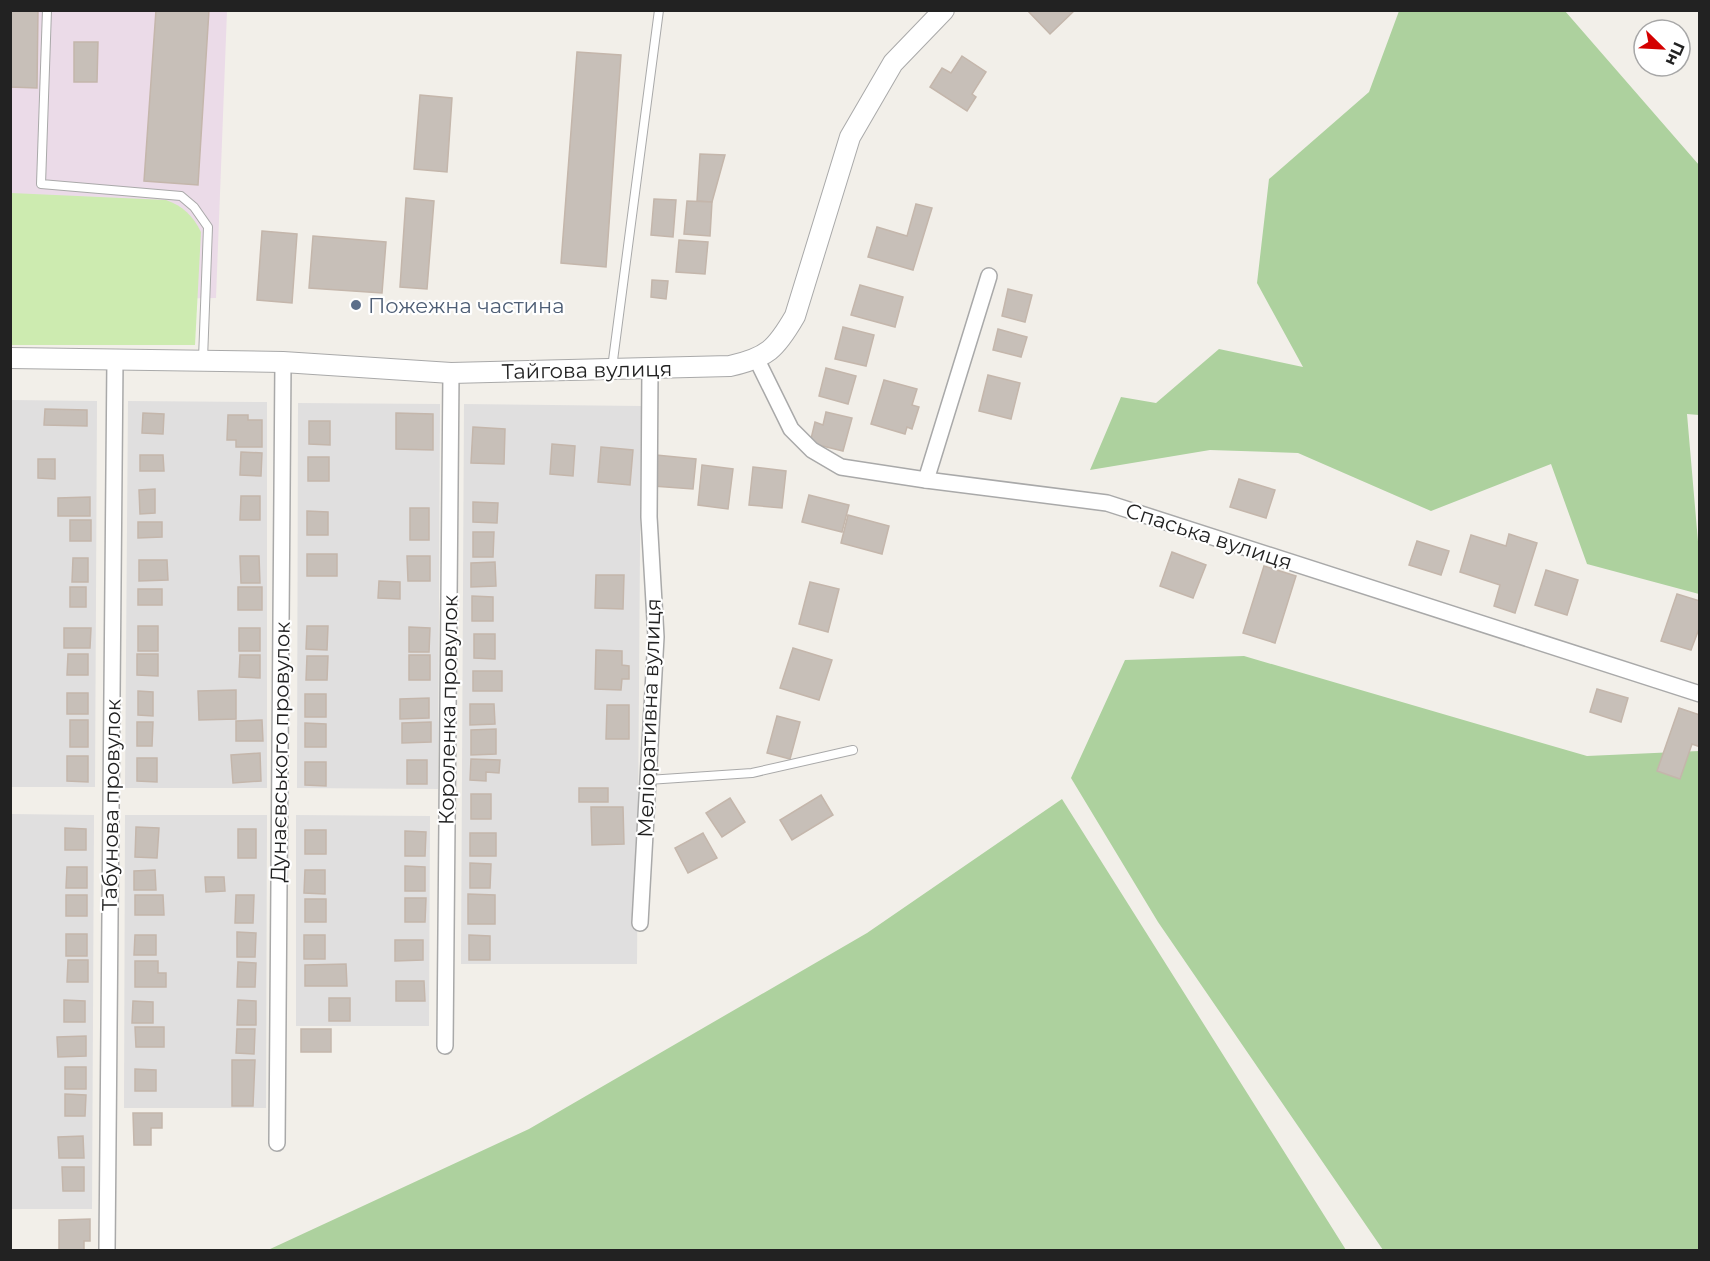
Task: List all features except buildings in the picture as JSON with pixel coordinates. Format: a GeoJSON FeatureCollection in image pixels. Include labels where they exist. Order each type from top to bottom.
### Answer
{"type":"FeatureCollection","features":[{"type":"Feature","properties":{"kind":"street","name":"Тайгова вулиця"},"geometry":{"type":"LineString","coordinates":[[10,358],[283,362],[451,373],[730,366],[757,360],[781,340],[795,316],[850,137],[893,63],[944,10]]}},
{"type":"Feature","properties":{"kind":"street"},"geometry":{"type":"LineString","coordinates":[[926,480],[989,276]]}},
{"type":"Feature","properties":{"kind":"street","name":"Табунова провулок"},"geometry":{"type":"LineString","coordinates":[[107,1251],[115,359]]}},
{"type":"Feature","properties":{"kind":"street","name":"Спаська вулиця"},"geometry":{"type":"LineString","coordinates":[[757,360],[791,429],[812,450],[841,467],[1107,503],[1700,694]]}},
{"type":"Feature","properties":{"kind":"street","name":"Дунаєвського провулок"},"geometry":{"type":"LineString","coordinates":[[276,1143],[283,362]]}},
{"type":"Feature","properties":{"kind":"street","name":"Меліоративна вулиця"},"geometry":{"type":"LineString","coordinates":[[640,923],[656,637],[649,517],[650,369]]}},
{"type":"Feature","properties":{"kind":"street","name":"Короленка провулок"},"geometry":{"type":"LineString","coordinates":[[445,1046],[451,373]]}},
{"type":"Feature","properties":{"kind":"lane"},"geometry":{"type":"LineString","coordinates":[[47,10],[41,184],[181,196],[194,207],[208,227],[203,361]]}},
{"type":"Feature","properties":{"kind":"lane"},"geometry":{"type":"LineString","coordinates":[[612,369],[659,10]]}},
{"type":"Feature","properties":{"kind":"lane"},"geometry":{"type":"LineString","coordinates":[[648,780],[752,773],[853,750]]}},
{"type":"Feature","properties":{"kind":"shaded area"},"geometry":{"type":"Polygon","coordinates":[[[10,11],[227,11],[216,298],[11,301],[10,11]]]}},
{"type":"Feature","properties":{"kind":"shaded area"},"geometry":{"type":"Polygon","coordinates":[[[11,400],[97,401],[95,787],[11,787],[11,400]]]}},
{"type":"Feature","properties":{"kind":"shaded area"},"geometry":{"type":"Polygon","coordinates":[[[128,401],[267,402],[267,788],[125,788],[128,401]]]}},
{"type":"Feature","properties":{"kind":"shaded area"},"geometry":{"type":"Polygon","coordinates":[[[298,403],[440,404],[438,789],[297,788],[298,403]]]}},
{"type":"Feature","properties":{"kind":"shaded area"},"geometry":{"type":"Polygon","coordinates":[[[464,404],[641,406],[637,964],[461,964],[464,404]]]}},
{"type":"Feature","properties":{"kind":"shaded area"},"geometry":{"type":"Polygon","coordinates":[[[11,814],[94,815],[92,1209],[11,1209],[11,814]]]}},
{"type":"Feature","properties":{"kind":"shaded area"},"geometry":{"type":"Polygon","coordinates":[[[125,815],[267,815],[266,1108],[124,1108],[125,815]]]}},
{"type":"Feature","properties":{"kind":"shaded area"},"geometry":{"type":"Polygon","coordinates":[[[296,815],[430,816],[429,1026],[296,1026],[296,815]]]}},
{"type":"Feature","properties":{"kind":"green space"},"geometry":{"type":"Polygon","coordinates":[[[1399,11],[1565,11],[1699,165],[1699,415],[1687,414],[1699,553],[1699,594],[1587,564],[1551,464],[1431,511],[1298,453],[1210,450],[1090,470],[1121,397],[1156,403],[1219,349],[1303,367],[1257,283],[1269,179],[1369,92],[1399,11]]]}},
{"type":"Feature","properties":{"kind":"green space"},"geometry":{"type":"Polygon","coordinates":[[[11,193],[166,200],[191,216],[201,232],[195,345],[11,345],[11,193]]]}},
{"type":"Feature","properties":{"kind":"green space"},"geometry":{"type":"Polygon","coordinates":[[[1244,656],[1587,756],[1699,751],[1699,1250],[1383,1250],[1158,922],[1071,778],[1125,660],[1244,656]]]}},
{"type":"Feature","properties":{"kind":"green space"},"geometry":{"type":"Polygon","coordinates":[[[1062,799],[1346,1250],[268,1250],[529,1129],[867,933],[1062,799]]]}},
{"type":"Feature","properties":{"kind":"place","name":"Пожежна частина"},"geometry":{"type":"Point","coordinates":[356,305]}}]}
